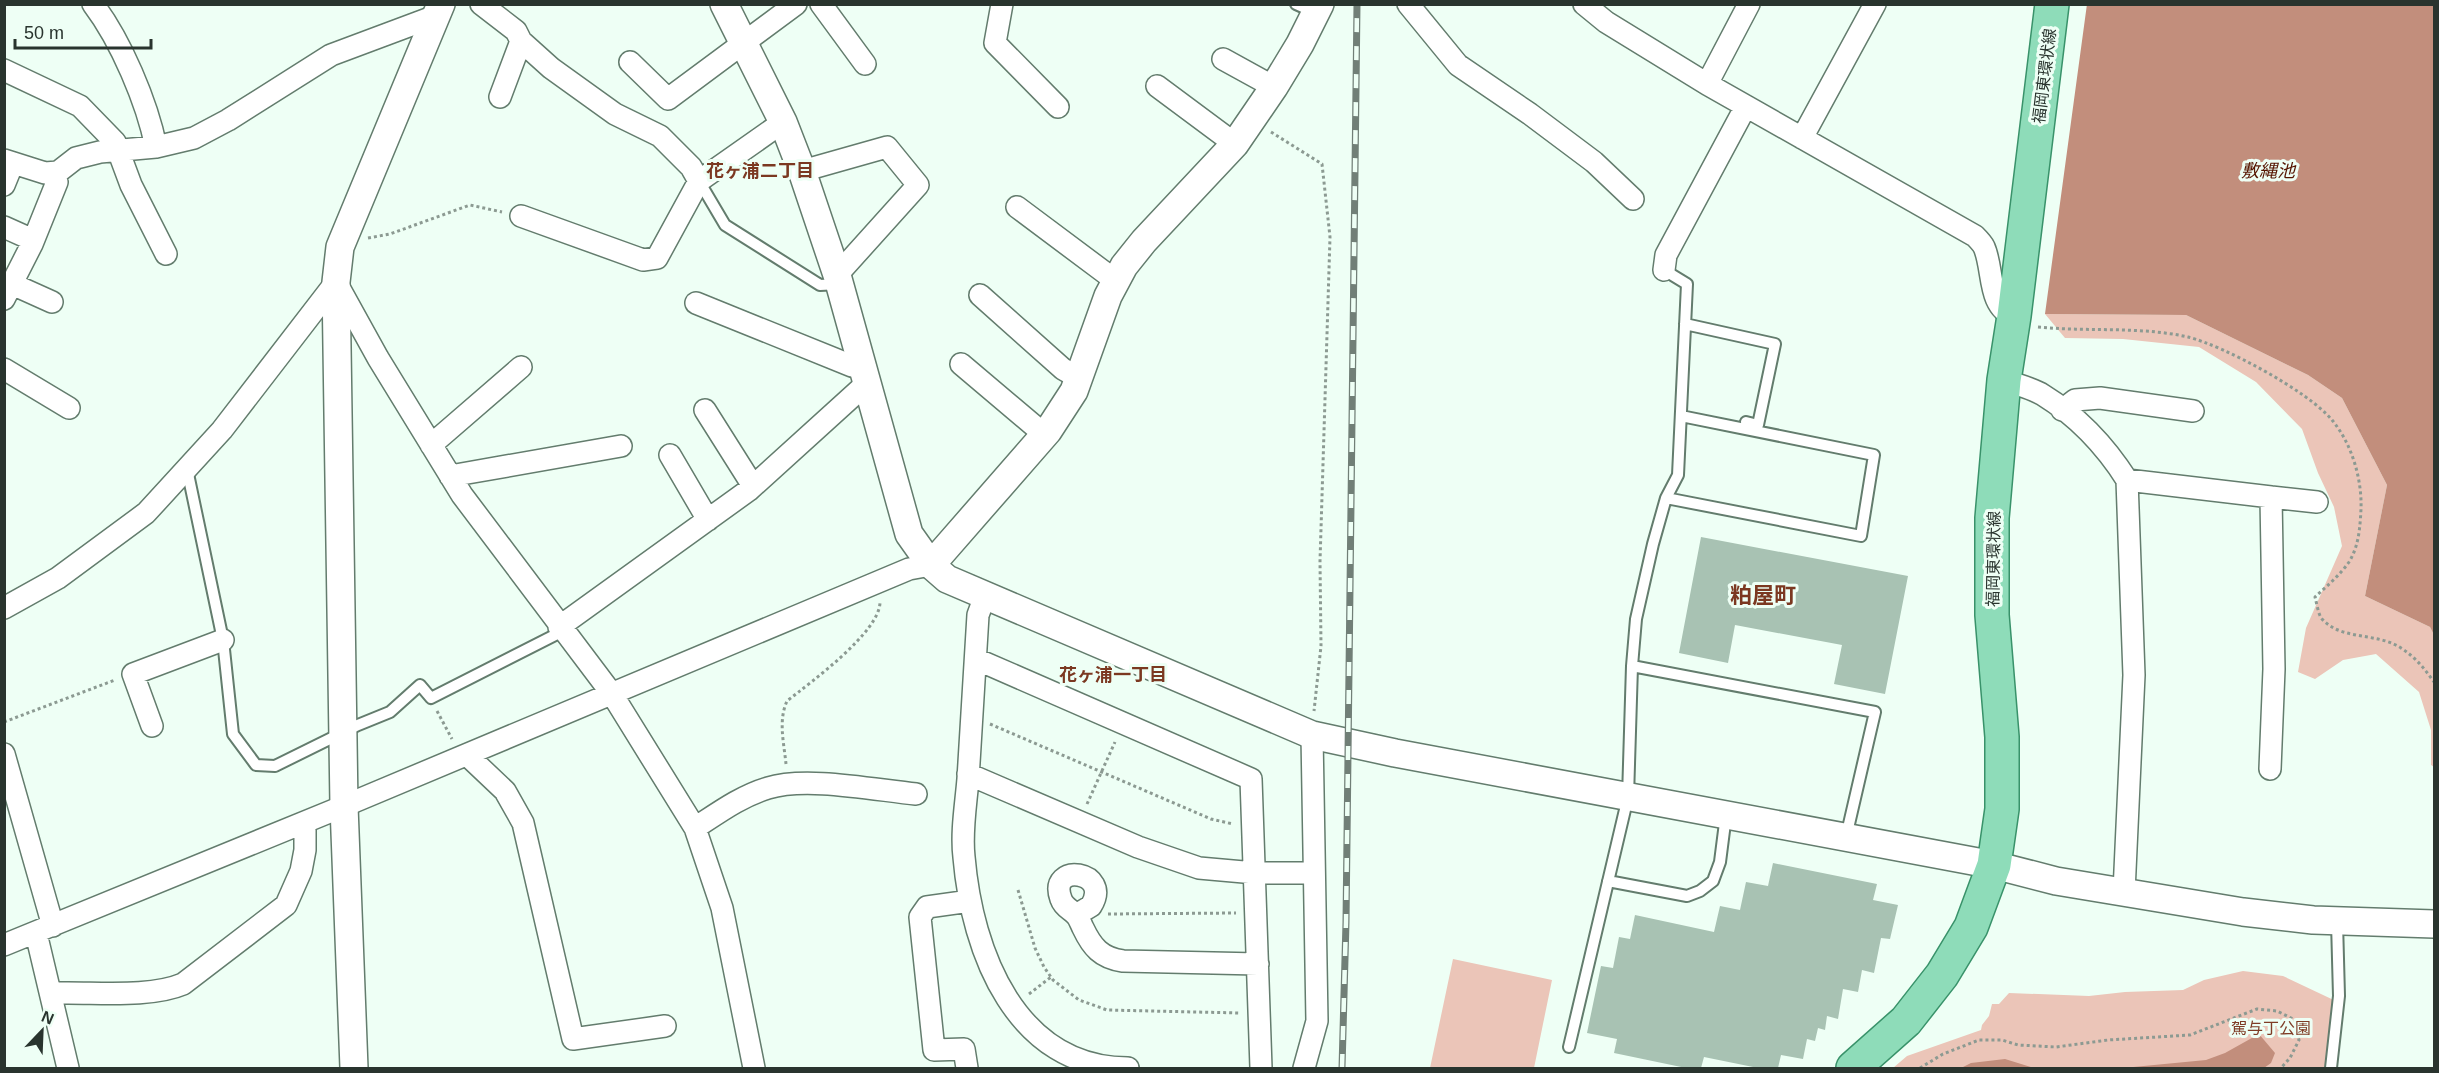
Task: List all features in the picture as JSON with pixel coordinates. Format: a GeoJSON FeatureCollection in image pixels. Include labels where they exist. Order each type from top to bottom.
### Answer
{"type":"FeatureCollection","features":[{"type":"Feature","properties":{"kind":"main road","name":"福岡東環状線"},"geometry":{"type":"LineString","coordinates":[[1853,1068],[1906,1021],[1942,975],[1971,927],[1994,865],[2002,809],[2002,737],[1992,615],[1992,518],[2004,380],[2052,4]]}},
{"type":"Feature","properties":{"kind":"street"},"geometry":{"type":"LineString","coordinates":[[93,4],[110,26],[130,71],[153,130],[156,147]]}},
{"type":"Feature","properties":{"kind":"street"},"geometry":{"type":"LineString","coordinates":[[481,4],[516,31],[521,41],[551,68],[615,114],[660,136],[691,167],[699,181]]}},
{"type":"Feature","properties":{"kind":"street"},"geometry":{"type":"LineString","coordinates":[[724,4],[783,122],[802,171],[838,280],[909,534],[932,565],[946,579],[1311,735],[1395,753],[1994,865],[2056,881],[2243,912],[2337,922],[2434,924]]}},
{"type":"Feature","properties":{"kind":"street"},"geometry":{"type":"LineString","coordinates":[[630,62],[668,99],[796,4]]}},
{"type":"Feature","properties":{"kind":"street"},"geometry":{"type":"LineString","coordinates":[[821,4],[865,64]]}},
{"type":"Feature","properties":{"kind":"street"},"geometry":{"type":"LineString","coordinates":[[1002,4],[995,43],[1058,107]]}},
{"type":"Feature","properties":{"kind":"street"},"geometry":{"type":"LineString","coordinates":[[1408,4],[1458,65],[1585,155],[1633,199]]}},
{"type":"Feature","properties":{"kind":"street"},"geometry":{"type":"LineString","coordinates":[[1584,4],[1605,22],[1707,84],[1975,236],[1984,245],[1998,304],[2013,320]]}},
{"type":"Feature","properties":{"kind":"street"},"geometry":{"type":"LineString","coordinates":[[1707,84],[1749,4]]}},
{"type":"Feature","properties":{"kind":"street"},"geometry":{"type":"LineString","coordinates":[[1802,138],[1875,4]]}},
{"type":"Feature","properties":{"kind":"street"},"geometry":{"type":"LineString","coordinates":[[4,945],[301,824],[909,568],[932,565],[1045,435],[1074,391],[1108,296],[1124,266],[1144,241],[1234,144],[1274,87],[1300,44],[1311,7]]}},
{"type":"Feature","properties":{"kind":"street"},"geometry":{"type":"LineString","coordinates":[[4,185],[9,161],[45,173],[54,173],[76,158],[100,152],[156,147],[194,138],[228,120],[331,55],[440,10]]}},
{"type":"Feature","properties":{"kind":"street"},"geometry":{"type":"LineString","coordinates":[[354,1068],[344,806],[336,282],[342,241],[440,10]]}},
{"type":"Feature","properties":{"kind":"street"},"geometry":{"type":"LineString","coordinates":[[500,97],[521,41]]}},
{"type":"Feature","properties":{"kind":"street"},"geometry":{"type":"LineString","coordinates":[[1223,59],[1274,87]]}},
{"type":"Feature","properties":{"kind":"street"},"geometry":{"type":"LineString","coordinates":[[4,70],[80,106],[115,142],[131,185],[166,254]]}},
{"type":"Feature","properties":{"kind":"street"},"geometry":{"type":"LineString","coordinates":[[1157,86],[1234,144]]}},
{"type":"Feature","properties":{"kind":"street"},"geometry":{"type":"LineString","coordinates":[[1664,270],[1666,255],[1746,106]]}},
{"type":"Feature","properties":{"kind":"street"},"geometry":{"type":"LineString","coordinates":[[521,216],[643,260],[657,258],[699,181],[783,122]]}},
{"type":"Feature","properties":{"kind":"street"},"geometry":{"type":"LineString","coordinates":[[802,171],[887,147],[918,185],[838,280]]}},
{"type":"Feature","properties":{"kind":"street"},"geometry":{"type":"LineString","coordinates":[[52,302],[8,292],[57,182],[54,173]]}},
{"type":"Feature","properties":{"kind":"street"},"geometry":{"type":"LineString","coordinates":[[1017,207],[1116,280]]}},
{"type":"Feature","properties":{"kind":"street"},"geometry":{"type":"LineString","coordinates":[[4,227],[33,240]]}},
{"type":"Feature","properties":{"kind":"street"},"geometry":{"type":"LineString","coordinates":[[336,282],[378,358],[462,495],[612,694],[695,828],[722,908],[754,1068]]}},
{"type":"Feature","properties":{"kind":"street"},"geometry":{"type":"LineString","coordinates":[[4,608],[58,578],[146,513],[222,430],[336,282]]}},
{"type":"Feature","properties":{"kind":"street"},"geometry":{"type":"LineString","coordinates":[[980,295],[1063,369],[1078,378]]}},
{"type":"Feature","properties":{"kind":"street"},"geometry":{"type":"LineString","coordinates":[[696,303],[852,366],[864,373]]}},
{"type":"Feature","properties":{"kind":"street"},"geometry":{"type":"LineString","coordinates":[[961,364],[1045,435]]}},
{"type":"Feature","properties":{"kind":"street"},"geometry":{"type":"LineString","coordinates":[[431,445],[521,367]]}},
{"type":"Feature","properties":{"kind":"street"},"geometry":{"type":"LineString","coordinates":[[4,369],[69,408]]}},
{"type":"Feature","properties":{"kind":"street"},"geometry":{"type":"LineString","coordinates":[[561,629],[753,486],[864,373]]}},
{"type":"Feature","properties":{"kind":"street"},"geometry":{"type":"LineString","coordinates":[[2004,380],[2042,394],[2076,420],[2111,455],[2127,480],[2134,675],[2124,892]]}},
{"type":"Feature","properties":{"kind":"street"},"geometry":{"type":"LineString","coordinates":[[2062,410],[2075,400],[2100,398],[2193,411]]}},
{"type":"Feature","properties":{"kind":"street"},"geometry":{"type":"LineString","coordinates":[[705,411],[753,486]]}},
{"type":"Feature","properties":{"kind":"street"},"geometry":{"type":"LineString","coordinates":[[450,476],[621,446]]}},
{"type":"Feature","properties":{"kind":"street"},"geometry":{"type":"LineString","coordinates":[[670,455],[708,520]]}},
{"type":"Feature","properties":{"kind":"street"},"geometry":{"type":"LineString","coordinates":[[2127,480],[2317,501]]}},
{"type":"Feature","properties":{"kind":"street"},"geometry":{"type":"LineString","coordinates":[[2270,769],[2274,669],[2271,497]]}},
{"type":"Feature","properties":{"kind":"street"},"geometry":{"type":"LineString","coordinates":[[985,596],[978,615],[963,854],[975,925],[990,966],[1012,1006],[1036,1034],[1066,1062],[1128,1068]]}},
{"type":"Feature","properties":{"kind":"street"},"geometry":{"type":"LineString","coordinates":[[152,726],[133,674],[223,640]]}},
{"type":"Feature","properties":{"kind":"street"},"geometry":{"type":"LineString","coordinates":[[976,659],[1251,779],[1262,1068]]}},
{"type":"Feature","properties":{"kind":"street"},"geometry":{"type":"LineString","coordinates":[[1304,1068],[1317,1021],[1311,735]]}},
{"type":"Feature","properties":{"kind":"street"},"geometry":{"type":"LineString","coordinates":[[4,754],[45,929],[51,996],[68,1068]]}},
{"type":"Feature","properties":{"kind":"street"},"geometry":{"type":"LineString","coordinates":[[464,756],[505,791],[523,824],[573,1040],[665,1026]]}},
{"type":"Feature","properties":{"kind":"street"},"geometry":{"type":"LineString","coordinates":[[968,774],[1167,859],[1199,868],[1254,873],[1314,873]]}},
{"type":"Feature","properties":{"kind":"street"},"geometry":{"type":"LineString","coordinates":[[695,828],[740,800],[767,788],[789,783],[916,794]]}},
{"type":"Feature","properties":{"kind":"street"},"geometry":{"type":"LineString","coordinates":[[51,996],[59,993],[135,992],[183,984],[286,906],[301,871],[305,850],[305,830],[301,824]]}},
{"type":"Feature","properties":{"kind":"street"},"geometry":{"type":"LineString","coordinates":[[967,1068],[964,1049],[934,1050],[920,917],[927,907],[970,901]]}},
{"type":"Feature","properties":{"kind":"street"},"geometry":{"type":"LineString","coordinates":[[1076,915],[1090,944],[1097,951],[1113,959],[1258,964]]}},
{"type":"Feature","properties":{"kind":"lane"},"geometry":{"type":"LineString","coordinates":[[699,181],[724,225],[820,285],[838,280]]}},
{"type":"Feature","properties":{"kind":"lane"},"geometry":{"type":"LineString","coordinates":[[1569,1047],[1628,796],[1632,666],[1636,619],[1666,498],[1678,475],[1687,284],[1664,270]]}},
{"type":"Feature","properties":{"kind":"lane"},"geometry":{"type":"LineString","coordinates":[[1681,413],[1758,425],[1775,344],[1685,324]]}},
{"type":"Feature","properties":{"kind":"lane"},"geometry":{"type":"LineString","coordinates":[[1666,498],[1861,536],[1874,455],[1681,413]]}},
{"type":"Feature","properties":{"kind":"lane"},"geometry":{"type":"LineString","coordinates":[[187,468],[223,640],[233,734],[256,765],[275,766],[344,731],[390,712],[420,685],[431,698],[561,629]]}},
{"type":"Feature","properties":{"kind":"lane"},"geometry":{"type":"LineString","coordinates":[[1632,666],[1875,712],[1846,837]]}},
{"type":"Feature","properties":{"kind":"lane"},"geometry":{"type":"LineString","coordinates":[[1608,881],[1687,896],[1700,891],[1713,881],[1720,862],[1726,815]]}},
{"type":"Feature","properties":{"kind":"lane"},"geometry":{"type":"LineString","coordinates":[[2331,1068],[2339,996],[2337,922]]}},
{"type":"Feature","properties":{"kind":"path"},"geometry":{"type":"LineString","coordinates":[[1251,120],[1322,164],[1330,237],[1320,561],[1321,646],[1311,735]]}},
{"type":"Feature","properties":{"kind":"path"},"geometry":{"type":"LineString","coordinates":[[342,241],[390,234],[470,205],[521,216]]}},
{"type":"Feature","properties":{"kind":"path"},"geometry":{"type":"LineString","coordinates":[[2013,320],[2073,330],[2125,329],[2187,338],[2214,346],[2266,372],[2308,399],[2332,420],[2351,453],[2361,491],[2360,532],[2350,560],[2336,578],[2314,597],[2321,618],[2336,631],[2375,637],[2400,647],[2422,665],[2434,682]]}},
{"type":"Feature","properties":{"kind":"path"},"geometry":{"type":"LineString","coordinates":[[789,783],[782,726],[783,711],[788,701],[857,643],[880,611],[881,603],[871,585]]}},
{"type":"Feature","properties":{"kind":"path"},"geometry":{"type":"LineString","coordinates":[[4,722],[133,674]]}},
{"type":"Feature","properties":{"kind":"path"},"geometry":{"type":"LineString","coordinates":[[431,698],[464,756]]}},
{"type":"Feature","properties":{"kind":"path"},"geometry":{"type":"LineString","coordinates":[[972,717],[1211,819],[1226,823],[1253,825]]}},
{"type":"Feature","properties":{"kind":"path"},"geometry":{"type":"LineString","coordinates":[[1078,821],[1123,724]]}},
{"type":"Feature","properties":{"kind":"path"},"geometry":{"type":"LineString","coordinates":[[1018,890],[1035,948],[1051,977],[1079,1000],[1107,1010],[1259,1013]]}},
{"type":"Feature","properties":{"kind":"path"},"geometry":{"type":"LineString","coordinates":[[1076,915],[1256,913]]}},
{"type":"Feature","properties":{"kind":"path"},"geometry":{"type":"LineString","coordinates":[[1012,1006],[1051,977]]}},
{"type":"Feature","properties":{"kind":"path"},"geometry":{"type":"LineString","coordinates":[[1920,1068],[1943,1053],[1979,1041],[2002,1040],[2018,1045],[2056,1047],[2109,1040],[2190,1035],[2257,1009],[2277,1011],[2293,1019],[2299,1040],[2290,1058],[2281,1068]]}},
{"type":"Feature","properties":{"kind":"green space"},"geometry":{"type":"Polygon","coordinates":[[[2045,314],[2186,315],[2308,375],[2342,398],[2387,485],[2365,596],[2430,627],[2434,635],[2434,767],[2431,765],[2431,730],[2419,692],[2376,654],[2343,660],[2315,679],[2298,672],[2306,628],[2342,546],[2334,507],[2318,473],[2302,429],[2256,382],[2199,347],[2123,339],[2065,338],[2045,314]]]}},
{"type":"Feature","properties":{"kind":"green space"},"geometry":{"type":"Polygon","coordinates":[[[1453,959],[1552,980],[1534,1068],[1430,1068],[1453,959]]]}},
{"type":"Feature","properties":{"kind":"green space","name":"駕与丁公園"},"geometry":{"type":"Polygon","coordinates":[[[2243,971],[2283,976],[2340,1003],[2334,1068],[1893,1068],[1907,1056],[1981,1030],[1989,1016],[1992,1004],[1999,1004],[2009,993],[2089,996],[2183,990],[2204,980],[2243,971]]]}},
{"type":"Feature","properties":{"kind":"water","name":"敷縄池"},"geometry":{"type":"Polygon","coordinates":[[[2087,4],[2434,5],[2434,635],[2430,627],[2365,596],[2387,485],[2342,398],[2308,375],[2186,315],[2045,314],[2087,4]]]}},
{"type":"Feature","properties":{"kind":"water"},"geometry":{"type":"Polygon","coordinates":[[[2259,1034],[2275,1053],[2271,1063],[2264,1068],[2123,1068],[2206,1060],[2225,1053],[2259,1034]]]}},
{"type":"Feature","properties":{"kind":"water"},"geometry":{"type":"Polygon","coordinates":[[[2005,1059],[2034,1068],[1961,1068],[1971,1063],[2005,1059]]]}},
{"type":"Feature","properties":{"kind":"building"},"geometry":{"type":"Polygon","coordinates":[[[1701,537],[1908,576],[1885,694],[1834,684],[1842,645],[1735,625],[1728,663],[1679,653],[1701,537]]]}},
{"type":"Feature","properties":{"kind":"building"},"geometry":{"type":"Polygon","coordinates":[[[1773,863],[1877,884],[1873,900],[1898,905],[1890,939],[1881,938],[1874,973],[1862,970],[1858,992],[1843,989],[1838,1019],[1827,1016],[1825,1030],[1818,1028],[1815,1041],[1807,1039],[1803,1059],[1781,1055],[1778,1068],[1758,1068],[1704,1057],[1701,1068],[1686,1068],[1614,1053],[1617,1039],[1587,1033],[1601,966],[1613,968],[1619,937],[1630,939],[1635,915],[1714,932],[1720,906],[1740,910],[1746,882],[1768,886],[1773,863]]]}},
{"type":"Feature","properties":{"kind":"railway"},"geometry":{"type":"LineString","coordinates":[[1342,1068],[1346,922],[1357,4]]}},
{"type":"Feature","properties":{"kind":"district","name":"花ヶ浦二丁目"},"geometry":{"type":"Point","coordinates":[760,171]}},
{"type":"Feature","properties":{"kind":"district","name":"粕屋町"},"geometry":{"type":"Point","coordinates":[1763,595]}},
{"type":"Feature","properties":{"kind":"district","name":"花ヶ浦一丁目"},"geometry":{"type":"Point","coordinates":[1113,675]}}]}
